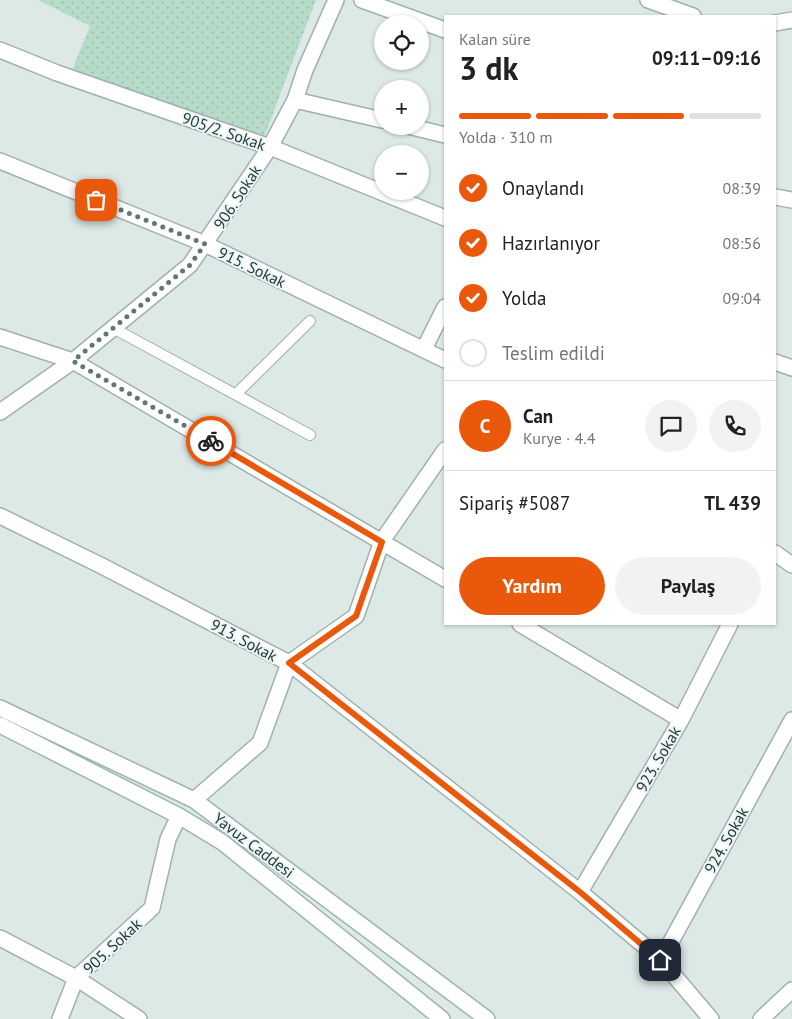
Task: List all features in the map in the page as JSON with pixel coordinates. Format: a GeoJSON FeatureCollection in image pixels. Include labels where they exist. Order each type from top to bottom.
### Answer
{"type":"FeatureCollection","features":[{"type":"Feature","properties":{"kind":"street","name":"906. Sokak"},"geometry":{"type":"LineString","coordinates":[[0,412],[73,361],[190,265],[270,147],[295,100],[305,70],[336,0]]}},
{"type":"Feature","properties":{"kind":"street"},"geometry":{"type":"LineString","coordinates":[[362,0],[444,30]]}},
{"type":"Feature","properties":{"kind":"street"},"geometry":{"type":"LineString","coordinates":[[648,0],[690,15]]}},
{"type":"Feature","properties":{"kind":"street"},"geometry":{"type":"LineString","coordinates":[[776,22],[792,20]]}},
{"type":"Feature","properties":{"kind":"street","name":"905/2. Sokak"},"geometry":{"type":"LineString","coordinates":[[0,50],[57,73],[270,147],[444,218]]}},
{"type":"Feature","properties":{"kind":"street"},"geometry":{"type":"LineString","coordinates":[[295,100],[374,118]]}},
{"type":"Feature","properties":{"kind":"street"},"geometry":{"type":"LineString","coordinates":[[429,131],[444,135]]}},
{"type":"Feature","properties":{"kind":"street","name":"915. Sokak"},"geometry":{"type":"LineString","coordinates":[[0,160],[205,244],[444,359]]}},
{"type":"Feature","properties":{"kind":"street"},"geometry":{"type":"LineString","coordinates":[[776,197],[792,200]]}},
{"type":"Feature","properties":{"kind":"street"},"geometry":{"type":"LineString","coordinates":[[424,349],[444,308]]}},
{"type":"Feature","properties":{"kind":"street"},"geometry":{"type":"LineString","coordinates":[[0,337],[73,361],[444,578]]}},
{"type":"Feature","properties":{"kind":"street"},"geometry":{"type":"LineString","coordinates":[[776,362],[792,368]]}},
{"type":"Feature","properties":{"kind":"street"},"geometry":{"type":"LineString","coordinates":[[194,800],[260,743],[289,663],[356,616],[382,542],[444,451]]}},
{"type":"Feature","properties":{"kind":"street","name":"913. Sokak"},"geometry":{"type":"LineString","coordinates":[[0,516],[102,566],[289,663],[580,892],[660,960],[711,1019]]}},
{"type":"Feature","properties":{"kind":"street"},"geometry":{"type":"LineString","coordinates":[[776,552],[792,556]]}},
{"type":"Feature","properties":{"kind":"street"},"geometry":{"type":"LineString","coordinates":[[776,553],[792,566]]}},
{"type":"Feature","properties":{"kind":"street"},"geometry":{"type":"LineString","coordinates":[[522,625],[681,720]]}},
{"type":"Feature","properties":{"kind":"street","name":"923. Sokak"},"geometry":{"type":"LineString","coordinates":[[580,892],[681,720],[729,625]]}},
{"type":"Feature","properties":{"kind":"street","name":"Yavuz Caddesi"},"geometry":{"type":"LineString","coordinates":[[0,708],[194,800],[487,1019]]}},
{"type":"Feature","properties":{"kind":"street","name":"924. Sokak"},"geometry":{"type":"LineString","coordinates":[[660,960],[792,720]]}},
{"type":"Feature","properties":{"kind":"street","name":"Yavuz Caddesi"},"geometry":{"type":"LineString","coordinates":[[0,725],[179,816],[222,842],[442,1019]]}},
{"type":"Feature","properties":{"kind":"street","name":"905. Sokak"},"geometry":{"type":"LineString","coordinates":[[60,1019],[76,978],[152,908],[168,839],[179,816]]}},
{"type":"Feature","properties":{"kind":"street"},"geometry":{"type":"LineString","coordinates":[[0,938],[76,978],[138,1019]]}},
{"type":"Feature","properties":{"kind":"street"},"geometry":{"type":"LineString","coordinates":[[761,1019],[792,990]]}},
{"type":"Feature","properties":{"kind":"lane"},"geometry":{"type":"LineString","coordinates":[[236,394],[310,321]]}},
{"type":"Feature","properties":{"kind":"lane"},"geometry":{"type":"LineString","coordinates":[[113,328],[310,436]]}},
{"type":"Feature","properties":{"kind":"green space"},"geometry":{"type":"Polygon","coordinates":[[[38,0],[316,0],[264,137],[72,70],[90,26],[38,0]]]}},
{"type":"Feature","properties":{"kind":"way so far"},"geometry":{"type":"LineString","coordinates":[[96,200],[205,244],[190,265],[73,361],[211,441]]}},
{"type":"Feature","properties":{"kind":"route"},"geometry":{"type":"LineString","coordinates":[[211,441],[382,542],[356,616],[289,663],[580,892],[660,960]]}}]}
